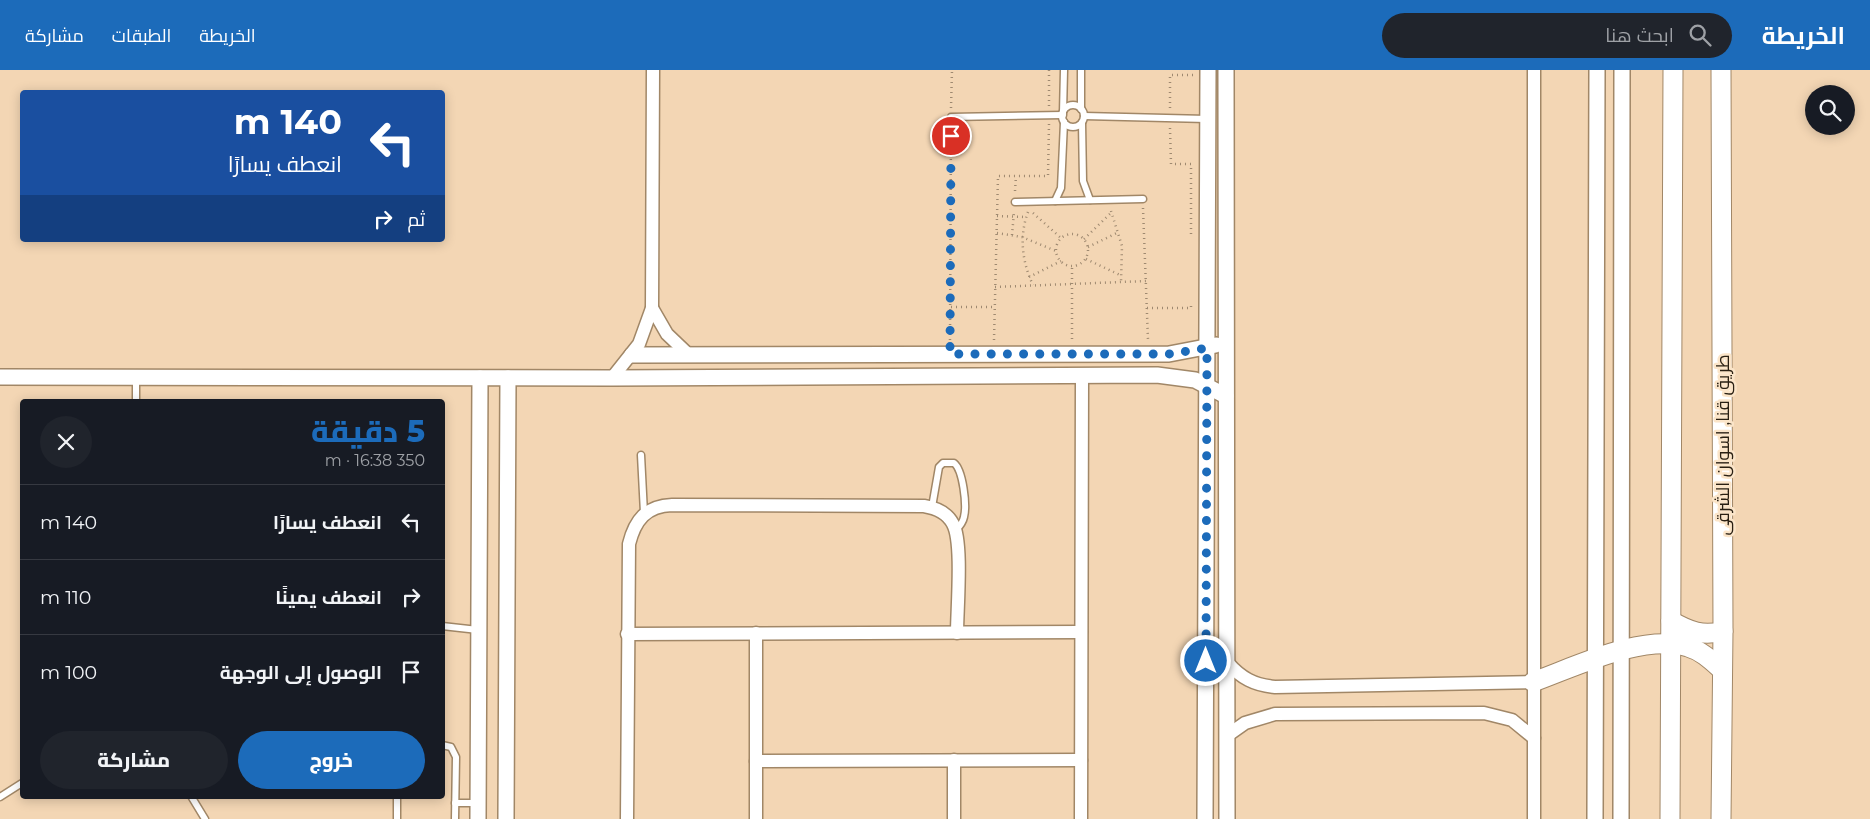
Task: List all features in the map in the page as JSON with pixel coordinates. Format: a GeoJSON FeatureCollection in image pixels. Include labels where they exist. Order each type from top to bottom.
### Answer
{"type":"FeatureCollection","features":[{"type":"Feature","properties":{"kind":"main road"},"geometry":{"type":"LineString","coordinates":[[1670,819],[1673,70]]}},
{"type":"Feature","properties":{"kind":"main road","name":"طريق قنا, اسوان الشرقى"},"geometry":{"type":"LineString","coordinates":[[1720,819],[1723,631],[1722,70]]}},
{"type":"Feature","properties":{"kind":"main road"},"geometry":{"type":"LineString","coordinates":[[1671,622],[1704,635],[1723,631]]}},
{"type":"Feature","properties":{"kind":"main road"},"geometry":{"type":"LineString","coordinates":[[1533,682],[1621,651],[1670,644],[1697,651],[1722,670]]}},
{"type":"Feature","properties":{"kind":"street"},"geometry":{"type":"LineString","coordinates":[[612,378],[632,355],[644,332],[652,308],[653,70]]}},
{"type":"Feature","properties":{"kind":"street"},"geometry":{"type":"LineString","coordinates":[[1206,819],[1208,70]]}},
{"type":"Feature","properties":{"kind":"street"},"geometry":{"type":"LineString","coordinates":[[1226,70],[1227,819]]}},
{"type":"Feature","properties":{"kind":"street"},"geometry":{"type":"LineString","coordinates":[[1534,70],[1534,819]]}},
{"type":"Feature","properties":{"kind":"street"},"geometry":{"type":"LineString","coordinates":[[1595,819],[1596,70]]}},
{"type":"Feature","properties":{"kind":"street"},"geometry":{"type":"LineString","coordinates":[[1621,819],[1622,70]]}},
{"type":"Feature","properties":{"kind":"street"},"geometry":{"type":"LineString","coordinates":[[652,308],[667,334],[688,354]]}},
{"type":"Feature","properties":{"kind":"street"},"geometry":{"type":"LineString","coordinates":[[632,355],[1149,354],[1181,353],[1207,348],[1227,340]]}},
{"type":"Feature","properties":{"kind":"street"},"geometry":{"type":"LineString","coordinates":[[0,377],[612,378],[1082,377],[1166,375],[1207,384],[1226,396]]}},
{"type":"Feature","properties":{"kind":"street"},"geometry":{"type":"LineString","coordinates":[[1082,377],[1082,819]]}},
{"type":"Feature","properties":{"kind":"street"},"geometry":{"type":"LineString","coordinates":[[478,819],[480,378]]}},
{"type":"Feature","properties":{"kind":"street"},"geometry":{"type":"LineString","coordinates":[[506,819],[508,378]]}},
{"type":"Feature","properties":{"kind":"street"},"geometry":{"type":"LineString","coordinates":[[627,819],[629,544],[636,522],[653,508],[672,505],[932,507],[946,515],[956,530],[957,632]]}},
{"type":"Feature","properties":{"kind":"street"},"geometry":{"type":"LineString","coordinates":[[627,634],[1082,632]]}},
{"type":"Feature","properties":{"kind":"street"},"geometry":{"type":"LineString","coordinates":[[756,633],[756,819]]}},
{"type":"Feature","properties":{"kind":"street"},"geometry":{"type":"LineString","coordinates":[[1228,663],[1244,678],[1254,683],[1274,687],[1533,682]]}},
{"type":"Feature","properties":{"kind":"street"},"geometry":{"type":"LineString","coordinates":[[1228,735],[1245,722],[1275,714],[1484,713],[1512,720],[1534,738]]}},
{"type":"Feature","properties":{"kind":"street"},"geometry":{"type":"LineString","coordinates":[[954,760],[954,819]]}},
{"type":"Feature","properties":{"kind":"street"},"geometry":{"type":"LineString","coordinates":[[756,761],[1082,760]]}},
{"type":"Feature","properties":{"kind":"lane"},"geometry":{"type":"LineString","coordinates":[[1055,201],[1061,188],[1064,70]]}},
{"type":"Feature","properties":{"kind":"lane"},"geometry":{"type":"LineString","coordinates":[[1081,70],[1081,109],[1084,116],[1082,123],[1083,181],[1090,200]]}},
{"type":"Feature","properties":{"kind":"lane"},"geometry":{"type":"LineString","coordinates":[[951,117],[1063,114],[1071,106],[1081,109]]}},
{"type":"Feature","properties":{"kind":"lane"},"geometry":{"type":"LineString","coordinates":[[1084,116],[1207,120]]}},
{"type":"Feature","properties":{"kind":"lane"},"geometry":{"type":"LineString","coordinates":[[1064,122],[1070,127],[1082,123]]}},
{"type":"Feature","properties":{"kind":"lane"},"geometry":{"type":"LineString","coordinates":[[1014,202],[1142,199]]}},
{"type":"Feature","properties":{"kind":"lane"},"geometry":{"type":"LineString","coordinates":[[136,377],[136,399]]}},
{"type":"Feature","properties":{"kind":"lane"},"geometry":{"type":"LineString","coordinates":[[641,455],[644,514]]}},
{"type":"Feature","properties":{"kind":"lane"},"geometry":{"type":"LineString","coordinates":[[932,507],[939,467],[943,463],[954,463],[961,472],[965,512],[961,525],[956,530]]}},
{"type":"Feature","properties":{"kind":"lane"},"geometry":{"type":"LineString","coordinates":[[445,626],[479,630]]}},
{"type":"Feature","properties":{"kind":"lane"},"geometry":{"type":"LineString","coordinates":[[445,746],[451,747],[455,751],[455,819]]}},
{"type":"Feature","properties":{"kind":"lane"},"geometry":{"type":"LineString","coordinates":[[0,796],[20,784]]}},
{"type":"Feature","properties":{"kind":"lane"},"geometry":{"type":"LineString","coordinates":[[193,799],[205,819]]}},
{"type":"Feature","properties":{"kind":"lane"},"geometry":{"type":"LineString","coordinates":[[397,799],[397,819]]}},
{"type":"Feature","properties":{"kind":"lane"},"geometry":{"type":"LineString","coordinates":[[455,803],[478,802]]}},
{"type":"Feature","properties":{"kind":"path"},"geometry":{"type":"LineString","coordinates":[[950,354],[952,70]]}},
{"type":"Feature","properties":{"kind":"path"},"geometry":{"type":"LineString","coordinates":[[1191,241],[1191,164],[1171,164],[1170,75],[1194,76],[1194,70]]}},
{"type":"Feature","properties":{"kind":"path"},"geometry":{"type":"LineString","coordinates":[[1142,199],[1149,354]]}},
{"type":"Feature","properties":{"kind":"path"},"geometry":{"type":"LineString","coordinates":[[1106,200],[1119,232],[1123,261],[1121,282]]}},
{"type":"Feature","properties":{"kind":"path"},"geometry":{"type":"LineString","coordinates":[[1033,285],[1024,257],[1022,237],[1028,209],[1061,238]]}},
{"type":"Feature","properties":{"kind":"path"},"geometry":{"type":"LineString","coordinates":[[1084,239],[1112,212]]}},
{"type":"Feature","properties":{"kind":"path"},"geometry":{"type":"LineString","coordinates":[[997,216],[1026,217]]}},
{"type":"Feature","properties":{"kind":"path"},"geometry":{"type":"LineString","coordinates":[[1088,247],[1119,232]]}},
{"type":"Feature","properties":{"kind":"path"},"geometry":{"type":"LineString","coordinates":[[997,234],[1022,237],[1056,251],[1061,261],[1072,266]]}},
{"type":"Feature","properties":{"kind":"path"},"geometry":{"type":"LineString","coordinates":[[1056,251],[1061,238],[1070,234],[1084,239],[1088,247],[1086,259]]}},
{"type":"Feature","properties":{"kind":"path"},"geometry":{"type":"LineString","coordinates":[[1086,259],[1122,276]]}},
{"type":"Feature","properties":{"kind":"path"},"geometry":{"type":"LineString","coordinates":[[1072,266],[1086,259]]}},
{"type":"Feature","properties":{"kind":"path"},"geometry":{"type":"LineString","coordinates":[[1029,277],[1061,261]]}},
{"type":"Feature","properties":{"kind":"path"},"geometry":{"type":"LineString","coordinates":[[1072,266],[1072,353]]}},
{"type":"Feature","properties":{"kind":"path"},"geometry":{"type":"LineString","coordinates":[[995,287],[1146,281]]}},
{"type":"Feature","properties":{"kind":"path"},"geometry":{"type":"LineString","coordinates":[[1147,308],[1191,308],[1191,298]]}},
{"type":"Feature","properties":{"kind":"path"},"geometry":{"type":"LineString","coordinates":[[951,307],[995,307]]}},
{"type":"Feature","properties":{"kind":"route"},"geometry":{"type":"LineString","coordinates":[[951,136],[950,354],[1169,354],[1207,348],[1206,661]]}}]}
